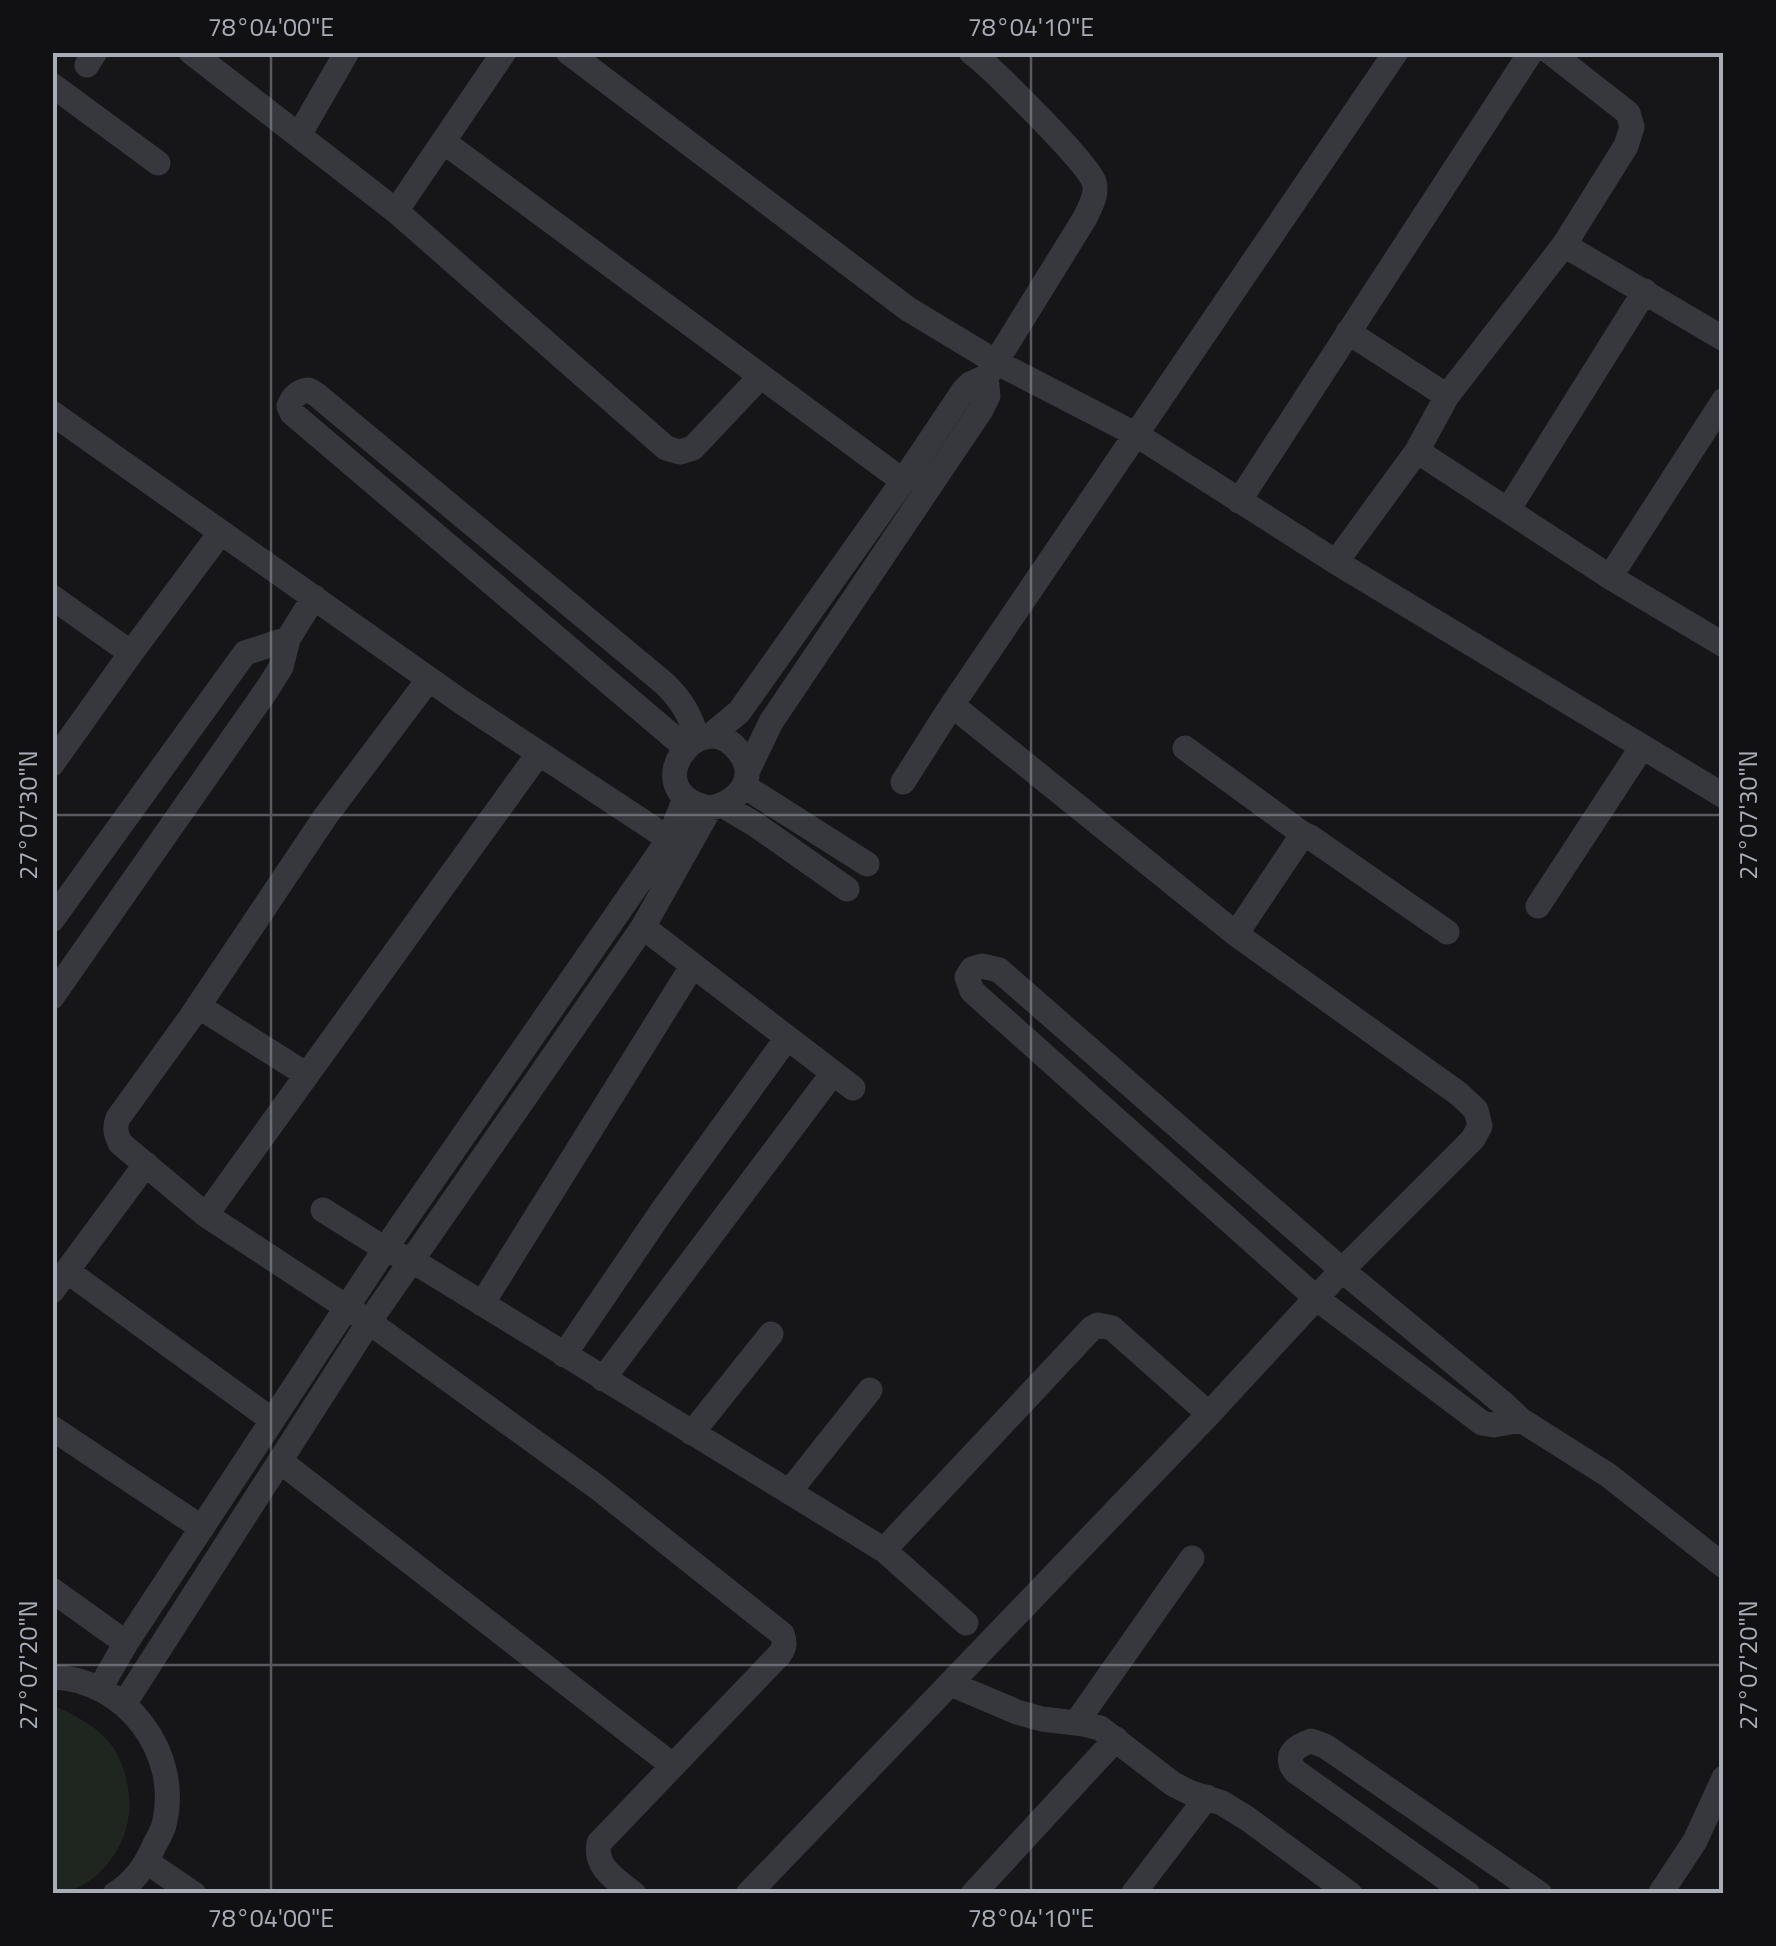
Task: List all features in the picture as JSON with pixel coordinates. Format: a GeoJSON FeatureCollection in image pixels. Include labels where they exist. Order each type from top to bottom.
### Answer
{"type":"FeatureCollection","features":[{"type":"Feature","properties":{"kind":"street"},"geometry":{"type":"LineString","coordinates":[[190,52],[396,211],[666,448],[680,452],[693,448],[760,377]]}},
{"type":"Feature","properties":{"kind":"street"},"geometry":{"type":"LineString","coordinates":[[299,135],[347,52]]}},
{"type":"Feature","properties":{"kind":"street"},"geometry":{"type":"LineString","coordinates":[[396,211],[504,52]]}},
{"type":"Feature","properties":{"kind":"street"},"geometry":{"type":"LineString","coordinates":[[568,52],[991,369],[1137,434],[1336,562],[1724,796]]}},
{"type":"Feature","properties":{"kind":"street"},"geometry":{"type":"LineString","coordinates":[[847,889],[756,825],[717,807],[697,806],[685,798],[674,772],[677,758],[739,712],[964,390],[991,369],[1094,200],[1096,185],[1087,170],[971,52]]}},
{"type":"Feature","properties":{"kind":"street"},"geometry":{"type":"LineString","coordinates":[[903,782],[1396,52]]}},
{"type":"Feature","properties":{"kind":"street"},"geometry":{"type":"LineString","coordinates":[[1240,501],[1531,52]]}},
{"type":"Feature","properties":{"kind":"street"},"geometry":{"type":"LineString","coordinates":[[1336,562],[1417,452],[1446,396],[1564,245],[1626,146],[1632,126],[1628,114],[1550,52]]}},
{"type":"Feature","properties":{"kind":"street"},"geometry":{"type":"LineString","coordinates":[[52,85],[158,163]]}},
{"type":"Feature","properties":{"kind":"street"},"geometry":{"type":"LineString","coordinates":[[444,142],[903,481]]}},
{"type":"Feature","properties":{"kind":"street"},"geometry":{"type":"LineString","coordinates":[[1564,245],[1724,339]]}},
{"type":"Feature","properties":{"kind":"street"},"geometry":{"type":"LineString","coordinates":[[1508,510],[1645,291]]}},
{"type":"Feature","properties":{"kind":"street"},"geometry":{"type":"LineString","coordinates":[[1348,332],[1446,396]]}},
{"type":"Feature","properties":{"kind":"street"},"geometry":{"type":"LineString","coordinates":[[100,1688],[272,1420],[358,1315],[413,1262],[643,927],[717,807],[736,798],[771,722],[981,410],[988,396],[991,369]]}},
{"type":"Feature","properties":{"kind":"street"},"geometry":{"type":"LineString","coordinates":[[697,741],[691,717],[680,698],[665,684],[317,395],[309,390],[300,391],[292,400],[292,412],[697,741],[724,739],[736,747],[744,758],[745,779]]}},
{"type":"Feature","properties":{"kind":"street"},"geometry":{"type":"LineString","coordinates":[[1610,577],[1724,400]]}},
{"type":"Feature","properties":{"kind":"street"},"geometry":{"type":"LineString","coordinates":[[52,414],[429,679],[669,839]]}},
{"type":"Feature","properties":{"kind":"street"},"geometry":{"type":"LineString","coordinates":[[1417,452],[1610,577],[1724,645]]}},
{"type":"Feature","properties":{"kind":"street"},"geometry":{"type":"LineString","coordinates":[[52,764],[221,532]]}},
{"type":"Feature","properties":{"kind":"street"},"geometry":{"type":"LineString","coordinates":[[52,596],[131,653]]}},
{"type":"Feature","properties":{"kind":"street"},"geometry":{"type":"LineString","coordinates":[[52,997],[281,668],[288,639],[314,597]]}},
{"type":"Feature","properties":{"kind":"street"},"geometry":{"type":"LineString","coordinates":[[52,920],[245,653],[288,639]]}},
{"type":"Feature","properties":{"kind":"street"},"geometry":{"type":"LineString","coordinates":[[429,679],[325,817],[115,1126],[120,1143],[206,1214],[358,1315],[597,1488],[782,1634],[784,1648],[780,1654],[599,1843],[600,1864],[634,1894]]}},
{"type":"Feature","properties":{"kind":"street"},"geometry":{"type":"LineString","coordinates":[[748,1894],[1342,1270],[1472,1139],[1480,1126],[1476,1110],[1459,1094],[1236,934],[952,705]]}},
{"type":"Feature","properties":{"kind":"street"},"geometry":{"type":"LineString","coordinates":[[1538,906],[1642,747]]}},
{"type":"Feature","properties":{"kind":"street"},"geometry":{"type":"LineString","coordinates":[[1185,748],[1302,834],[1447,932]]}},
{"type":"Feature","properties":{"kind":"street"},"geometry":{"type":"LineString","coordinates":[[206,1214],[539,753]]}},
{"type":"Feature","properties":{"kind":"street"},"geometry":{"type":"LineString","coordinates":[[745,779],[868,864]]}},
{"type":"Feature","properties":{"kind":"street"},"geometry":{"type":"LineString","coordinates":[[124,1704],[280,1461],[358,1315],[386,1248],[669,839],[685,798]]}},
{"type":"Feature","properties":{"kind":"street"},"geometry":{"type":"LineString","coordinates":[[1236,934],[1302,834]]}},
{"type":"Feature","properties":{"kind":"street"},"geometry":{"type":"LineString","coordinates":[[603,1378],[843,1081],[643,927]]}},
{"type":"Feature","properties":{"kind":"street"},"geometry":{"type":"LineString","coordinates":[[482,1304],[693,965]]}},
{"type":"Feature","properties":{"kind":"street"},"geometry":{"type":"LineString","coordinates":[[1521,1420],[1494,1425],[1482,1422],[1316,1298],[972,991],[967,977],[972,969],[982,966],[999,970],[1342,1270],[1521,1420],[1608,1475],[1724,1566]]}},
{"type":"Feature","properties":{"kind":"street"},"geometry":{"type":"LineString","coordinates":[[198,1006],[307,1074]]}},
{"type":"Feature","properties":{"kind":"street"},"geometry":{"type":"LineString","coordinates":[[564,1355],[787,1038]]}},
{"type":"Feature","properties":{"kind":"street"},"geometry":{"type":"LineString","coordinates":[[146,1164],[60,1281],[272,1420]]}},
{"type":"Feature","properties":{"kind":"street"},"geometry":{"type":"LineString","coordinates":[[323,1210],[884,1550],[966,1623]]}},
{"type":"Feature","properties":{"kind":"street"},"geometry":{"type":"LineString","coordinates":[[884,1550],[1098,1325],[1112,1328],[1209,1414]]}},
{"type":"Feature","properties":{"kind":"street"},"geometry":{"type":"LineString","coordinates":[[692,1433],[770,1334]]}},
{"type":"Feature","properties":{"kind":"street"},"geometry":{"type":"LineString","coordinates":[[789,1492],[870,1390]]}},
{"type":"Feature","properties":{"kind":"street"},"geometry":{"type":"LineString","coordinates":[[52,1428],[202,1528]]}},
{"type":"Feature","properties":{"kind":"street"},"geometry":{"type":"LineString","coordinates":[[280,1461],[672,1765]]}},
{"type":"Feature","properties":{"kind":"street"},"geometry":{"type":"LineString","coordinates":[[1076,1723],[1192,1558]]}},
{"type":"Feature","properties":{"kind":"street"},"geometry":{"type":"LineString","coordinates":[[52,1590],[126,1643]]}},
{"type":"Feature","properties":{"kind":"street"},"geometry":{"type":"LineString","coordinates":[[52,1677],[100,1688],[132,1711],[156,1745],[167,1784],[164,1825],[147,1862],[115,1894]]}},
{"type":"Feature","properties":{"kind":"street"},"geometry":{"type":"LineString","coordinates":[[951,1684],[1017,1712],[1100,1728],[1173,1784],[1222,1803],[1248,1819],[1350,1894]]}},
{"type":"Feature","properties":{"kind":"street"},"geometry":{"type":"LineString","coordinates":[[973,1894],[1116,1738]]}},
{"type":"Feature","properties":{"kind":"street"},"geometry":{"type":"LineString","coordinates":[[1468,1894],[1295,1771],[1290,1764],[1293,1750],[1311,1741],[1325,1746],[1540,1894]]}},
{"type":"Feature","properties":{"kind":"street"},"geometry":{"type":"LineString","coordinates":[[1660,1893],[1695,1841],[1724,1778]]}},
{"type":"Feature","properties":{"kind":"street"},"geometry":{"type":"LineString","coordinates":[[1133,1894],[1206,1797]]}},
{"type":"Feature","properties":{"kind":"street"},"geometry":{"type":"LineString","coordinates":[[147,1862],[194,1894]]}},
{"type":"Feature","properties":{"kind":"shaded area"},"geometry":{"type":"Polygon","coordinates":[[[53,1705],[87,1723],[109,1742],[123,1767],[129,1806],[123,1838],[109,1862],[78,1888],[53,1893],[53,1705]]]}}]}
